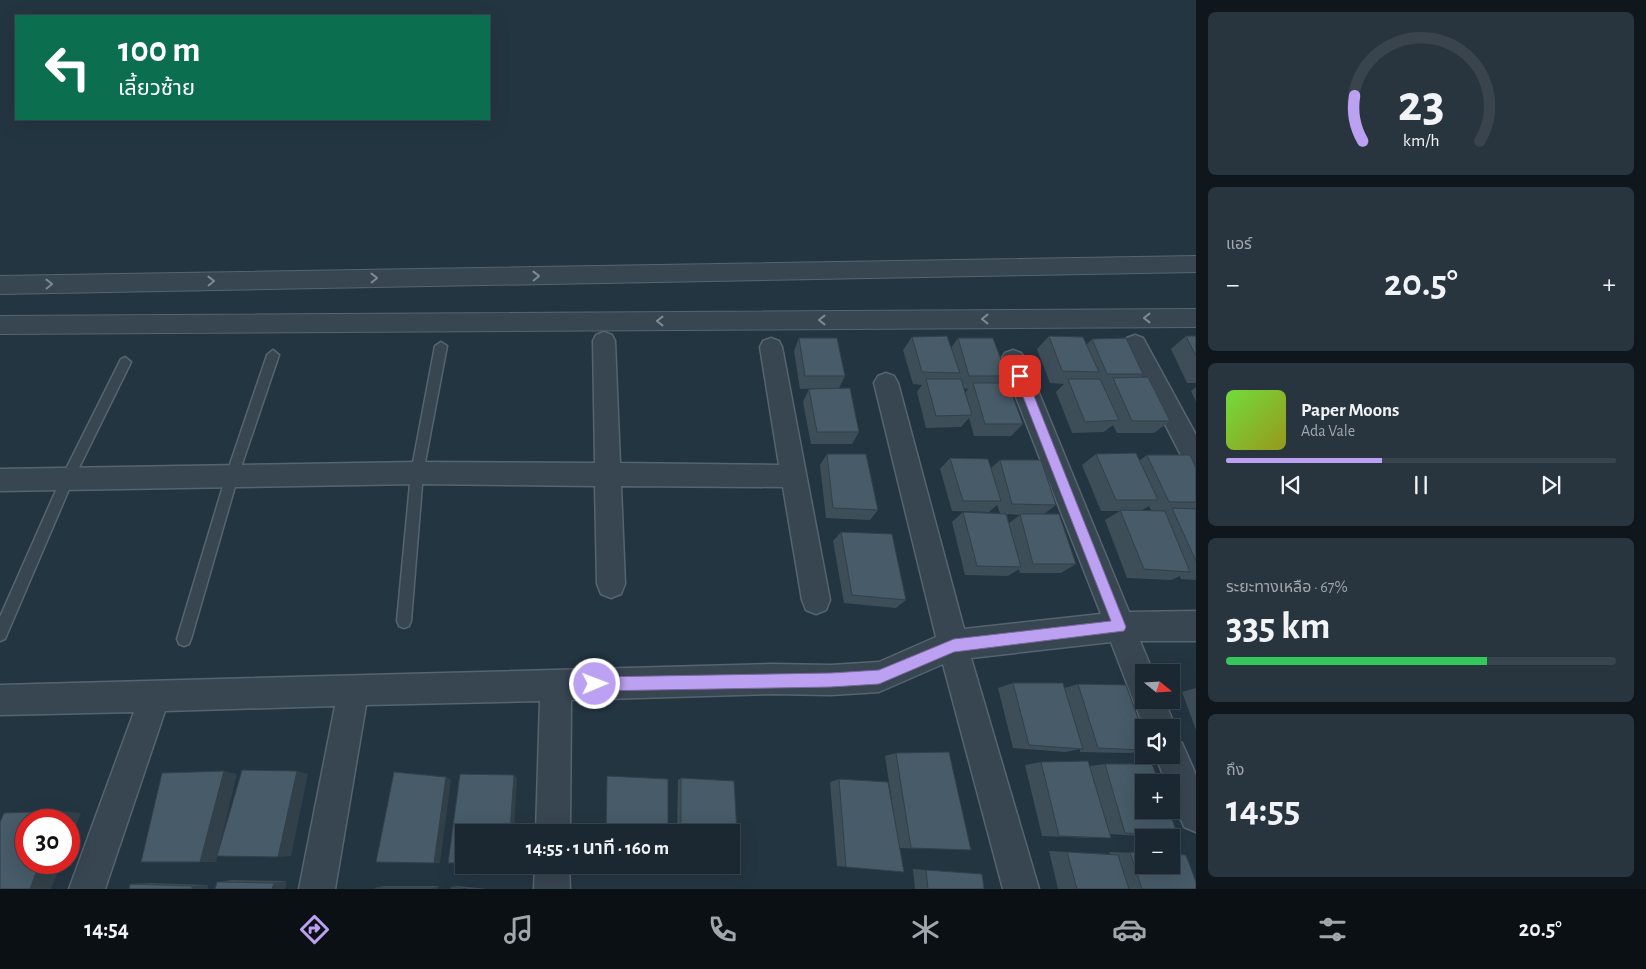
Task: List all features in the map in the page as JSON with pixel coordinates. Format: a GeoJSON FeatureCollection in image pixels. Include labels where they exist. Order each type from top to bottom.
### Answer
{"type":"FeatureCollection","features":[{"type":"Feature","properties":{"kind":"street"},"geometry":{"type":"LineString","coordinates":[[0,285],[1196,264]]}},
{"type":"Feature","properties":{"kind":"street"},"geometry":{"type":"LineString","coordinates":[[0,325],[1196,318]]}},
{"type":"Feature","properties":{"kind":"street"},"geometry":{"type":"LineString","coordinates":[[604,341],[610,584]]}},
{"type":"Feature","properties":{"kind":"street"},"geometry":{"type":"LineString","coordinates":[[1135,344],[1196,460]]}},
{"type":"Feature","properties":{"kind":"street"},"geometry":{"type":"LineString","coordinates":[[771,347],[816,600]]}},
{"type":"Feature","properties":{"kind":"street"},"geometry":{"type":"LineString","coordinates":[[1013,359],[1135,665]]}},
{"type":"Feature","properties":{"kind":"street"},"geometry":{"type":"LineString","coordinates":[[886,383],[954,645],[1021,889]]}},
{"type":"Feature","properties":{"kind":"street"},"geometry":{"type":"LineString","coordinates":[[0,480],[417,473],[606,473],[793,476]]}},
{"type":"Feature","properties":{"kind":"street"},"geometry":{"type":"LineString","coordinates":[[0,700],[556,685],[831,680],[879,677],[954,645],[1119,627],[1196,626]]}},
{"type":"Feature","properties":{"kind":"street"},"geometry":{"type":"LineString","coordinates":[[553,824],[556,685]]}},
{"type":"Feature","properties":{"kind":"street"},"geometry":{"type":"LineString","coordinates":[[317,889],[353,691]]}},
{"type":"Feature","properties":{"kind":"street"},"geometry":{"type":"LineString","coordinates":[[87,889],[154,696]]}},
{"type":"Feature","properties":{"kind":"street"},"geometry":{"type":"LineString","coordinates":[[1175,764],[1196,815]]}},
{"type":"Feature","properties":{"kind":"street"},"geometry":{"type":"LineString","coordinates":[[552,874],[552,889]]}},
{"type":"Feature","properties":{"kind":"lane"},"geometry":{"type":"LineString","coordinates":[[404,621],[417,473],[441,346]]}},
{"type":"Feature","properties":{"kind":"lane"},"geometry":{"type":"LineString","coordinates":[[184,639],[232,476],[273,355]]}},
{"type":"Feature","properties":{"kind":"lane"},"geometry":{"type":"LineString","coordinates":[[0,634],[67,479],[125,362]]}},
{"type":"Feature","properties":{"kind":"building"},"geometry":{"type":"Polygon","coordinates":[[[947,336],[960,373],[922,372],[912,337],[947,336]]]}},
{"type":"Feature","properties":{"kind":"building"},"geometry":{"type":"Polygon","coordinates":[[[1049,336],[1083,337],[1099,372],[1062,371],[1049,336]]]}},
{"type":"Feature","properties":{"kind":"building"},"geometry":{"type":"Polygon","coordinates":[[[1186,336],[1196,336],[1196,356],[1186,336]]]}},
{"type":"Feature","properties":{"kind":"building"},"geometry":{"type":"Polygon","coordinates":[[[799,338],[837,338],[845,376],[805,376],[799,338]]]}},
{"type":"Feature","properties":{"kind":"building"},"geometry":{"type":"Polygon","coordinates":[[[958,338],[993,338],[1007,376],[969,376],[958,338]]]}},
{"type":"Feature","properties":{"kind":"building"},"geometry":{"type":"Polygon","coordinates":[[[1126,338],[1143,374],[1107,374],[1092,339],[1126,338]]]}},
{"type":"Feature","properties":{"kind":"building"},"geometry":{"type":"Polygon","coordinates":[[[1148,377],[1170,421],[1132,421],[1113,378],[1148,377]]]}},
{"type":"Feature","properties":{"kind":"building"},"geometry":{"type":"Polygon","coordinates":[[[926,379],[961,379],[972,415],[936,416],[926,379]]]}},
{"type":"Feature","properties":{"kind":"building"},"geometry":{"type":"Polygon","coordinates":[[[1068,379],[1100,379],[1119,420],[1085,422],[1068,379]]]}},
{"type":"Feature","properties":{"kind":"building"},"geometry":{"type":"Polygon","coordinates":[[[973,383],[1008,383],[1023,424],[985,424],[973,383]]]}},
{"type":"Feature","properties":{"kind":"building"},"geometry":{"type":"Polygon","coordinates":[[[850,388],[859,432],[817,432],[809,389],[850,388]]]}},
{"type":"Feature","properties":{"kind":"building"},"geometry":{"type":"Polygon","coordinates":[[[1136,453],[1158,500],[1116,500],[1096,454],[1136,453]]]}},
{"type":"Feature","properties":{"kind":"building"},"geometry":{"type":"Polygon","coordinates":[[[827,454],[866,454],[878,510],[833,508],[827,454]]]}},
{"type":"Feature","properties":{"kind":"building"},"geometry":{"type":"Polygon","coordinates":[[[1147,455],[1190,455],[1196,468],[1196,502],[1169,502],[1147,455]]]}},
{"type":"Feature","properties":{"kind":"building"},"geometry":{"type":"Polygon","coordinates":[[[950,458],[988,459],[1001,501],[963,501],[950,458]]]}},
{"type":"Feature","properties":{"kind":"building"},"geometry":{"type":"Polygon","coordinates":[[[1000,460],[1041,460],[1056,505],[1012,504],[1000,460]]]}},
{"type":"Feature","properties":{"kind":"building"},"geometry":{"type":"Polygon","coordinates":[[[1172,508],[1196,509],[1196,561],[1172,508]]]}},
{"type":"Feature","properties":{"kind":"building"},"geometry":{"type":"Polygon","coordinates":[[[1120,510],[1165,511],[1190,572],[1144,569],[1120,510]]]}},
{"type":"Feature","properties":{"kind":"building"},"geometry":{"type":"Polygon","coordinates":[[[963,512],[1006,514],[1021,567],[977,566],[963,512]]]}},
{"type":"Feature","properties":{"kind":"building"},"geometry":{"type":"Polygon","coordinates":[[[1020,514],[1059,514],[1076,564],[1033,564],[1020,514]]]}},
{"type":"Feature","properties":{"kind":"building"},"geometry":{"type":"Polygon","coordinates":[[[841,532],[892,534],[906,600],[852,595],[841,532]]]}},
{"type":"Feature","properties":{"kind":"building"},"geometry":{"type":"Polygon","coordinates":[[[1013,683],[1063,683],[1083,749],[1029,745],[1013,683]]]}},
{"type":"Feature","properties":{"kind":"building"},"geometry":{"type":"Polygon","coordinates":[[[1078,684],[1126,685],[1138,719],[1135,719],[1135,750],[1098,748],[1078,684]]]}},
{"type":"Feature","properties":{"kind":"building"},"geometry":{"type":"Polygon","coordinates":[[[949,752],[971,850],[911,848],[896,753],[949,752]]]}},
{"type":"Feature","properties":{"kind":"building"},"geometry":{"type":"Polygon","coordinates":[[[1088,761],[1111,838],[1059,836],[1041,762],[1088,761]]]}},
{"type":"Feature","properties":{"kind":"building"},"geometry":{"type":"Polygon","coordinates":[[[1105,764],[1152,764],[1156,774],[1135,774],[1135,819],[1172,819],[1176,829],[1135,829],[1135,834],[1125,833],[1105,764]]]}},
{"type":"Feature","properties":{"kind":"building"},"geometry":{"type":"Polygon","coordinates":[[[242,770],[297,771],[278,857],[217,856],[242,770]]]}},
{"type":"Feature","properties":{"kind":"building"},"geometry":{"type":"Polygon","coordinates":[[[224,771],[200,862],[141,862],[162,773],[224,771]]]}},
{"type":"Feature","properties":{"kind":"building"},"geometry":{"type":"Polygon","coordinates":[[[394,772],[446,777],[434,863],[376,862],[394,772]]]}},
{"type":"Feature","properties":{"kind":"building"},"geometry":{"type":"Polygon","coordinates":[[[460,774],[514,775],[511,824],[455,824],[455,863],[448,863],[460,774]]]}},
{"type":"Feature","properties":{"kind":"building"},"geometry":{"type":"Polygon","coordinates":[[[607,776],[668,779],[668,824],[606,824],[607,776]]]}},
{"type":"Feature","properties":{"kind":"building"},"geometry":{"type":"Polygon","coordinates":[[[681,778],[734,781],[736,824],[681,824],[681,778]]]}},
{"type":"Feature","properties":{"kind":"building"},"geometry":{"type":"Polygon","coordinates":[[[839,779],[888,782],[904,872],[846,867],[839,779]]]}},
{"type":"Feature","properties":{"kind":"building"},"geometry":{"type":"Polygon","coordinates":[[[4,813],[15,813],[15,874],[36,874],[30,889],[0,889],[0,822],[4,813]]]}},
{"type":"Feature","properties":{"kind":"building"},"geometry":{"type":"Polygon","coordinates":[[[1067,852],[1118,855],[1129,889],[1077,889],[1067,852]]]}},
{"type":"Feature","properties":{"kind":"building"},"geometry":{"type":"Polygon","coordinates":[[[1130,852],[1135,852],[1135,867],[1130,852]]]}},
{"type":"Feature","properties":{"kind":"building"},"geometry":{"type":"Polygon","coordinates":[[[1180,855],[1186,855],[1196,882],[1196,889],[1142,889],[1137,874],[1180,874],[1180,855]]]}},
{"type":"Feature","properties":{"kind":"building"},"geometry":{"type":"Polygon","coordinates":[[[926,870],[982,874],[984,889],[928,889],[926,870]]]}},
{"type":"Feature","properties":{"kind":"building"},"geometry":{"type":"Polygon","coordinates":[[[217,882],[274,883],[272,889],[215,889],[217,882]]]}},
{"type":"Feature","properties":{"kind":"building"},"geometry":{"type":"Polygon","coordinates":[[[130,884],[192,886],[192,889],[129,889],[130,884]]]}},
{"type":"Feature","properties":{"kind":"building"},"geometry":{"type":"Polygon","coordinates":[[[451,887],[467,889],[451,889],[451,887]]]}},
{"type":"Feature","properties":{"kind":"building"},"geometry":{"type":"Polygon","coordinates":[[[432,888],[432,889],[375,889],[432,888]]]}},
{"type":"Feature","properties":{"kind":"route"},"geometry":{"type":"LineString","coordinates":[[595,684],[831,680],[879,677],[954,645],[1119,627],[1020,376]]}}]}
